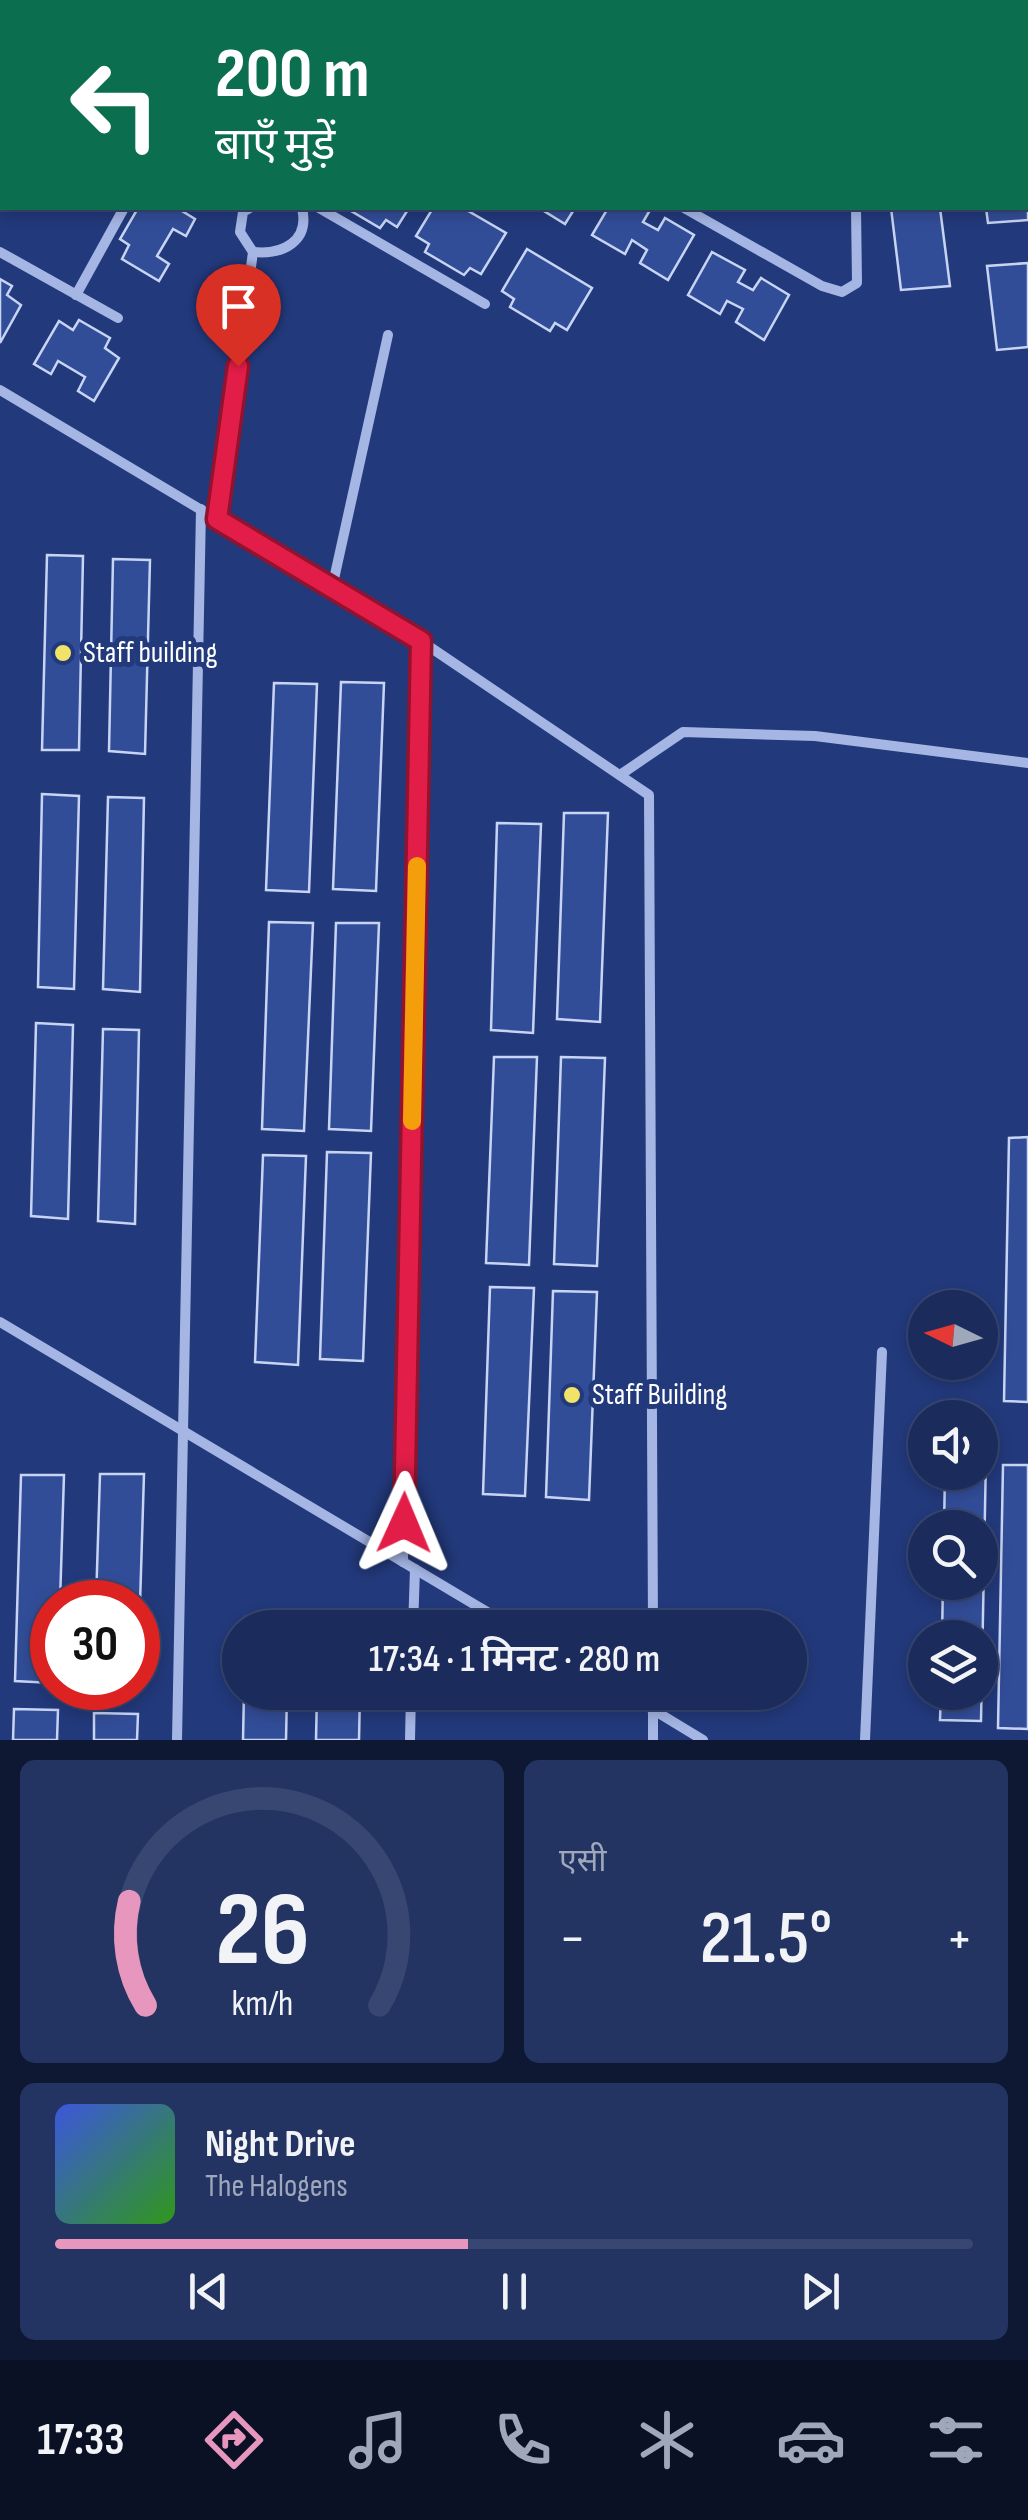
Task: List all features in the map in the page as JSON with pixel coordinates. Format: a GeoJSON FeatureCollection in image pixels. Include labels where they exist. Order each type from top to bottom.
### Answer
{"type":"FeatureCollection","features":[{"type":"Feature","properties":{"kind":"street"},"geometry":{"type":"LineString","coordinates":[[76,294],[123,210]]}},
{"type":"Feature","properties":{"kind":"street"},"geometry":{"type":"LineString","coordinates":[[217,519],[253,252],[240,232],[246,210]]}},
{"type":"Feature","properties":{"kind":"street"},"geometry":{"type":"LineString","coordinates":[[253,252],[273,254],[290,248],[300,236],[302,210]]}},
{"type":"Feature","properties":{"kind":"street"},"geometry":{"type":"LineString","coordinates":[[322,210],[484,304]]}},
{"type":"Feature","properties":{"kind":"street"},"geometry":{"type":"LineString","coordinates":[[688,210],[822,286],[842,292],[857,283],[856,210]]}},
{"type":"Feature","properties":{"kind":"street"},"geometry":{"type":"LineString","coordinates":[[0,252],[118,318]]}},
{"type":"Feature","properties":{"kind":"street"},"geometry":{"type":"LineString","coordinates":[[332,588],[388,335]]}},
{"type":"Feature","properties":{"kind":"street"},"geometry":{"type":"LineString","coordinates":[[0,390],[421,641],[649,795],[653,1610]]}},
{"type":"Feature","properties":{"kind":"street"},"geometry":{"type":"LineString","coordinates":[[177,1740],[200,509]]}},
{"type":"Feature","properties":{"kind":"street"},"geometry":{"type":"LineString","coordinates":[[403,1562],[421,641]]}},
{"type":"Feature","properties":{"kind":"street"},"geometry":{"type":"LineString","coordinates":[[620,775],[683,732],[815,736],[1028,762]]}},
{"type":"Feature","properties":{"kind":"street"},"geometry":{"type":"LineString","coordinates":[[0,1322],[484,1610]]}},
{"type":"Feature","properties":{"kind":"street"},"geometry":{"type":"LineString","coordinates":[[865,1740],[882,1352]]}},
{"type":"Feature","properties":{"kind":"street"},"geometry":{"type":"LineString","coordinates":[[414,1610],[415,1568]]}},
{"type":"Feature","properties":{"kind":"street"},"geometry":{"type":"LineString","coordinates":[[410,1740],[411,1710]]}},
{"type":"Feature","properties":{"kind":"street"},"geometry":{"type":"LineString","coordinates":[[653,1740],[654,1710],[704,1740]]}},
{"type":"Feature","properties":{"kind":"building"},"geometry":{"type":"Polygon","coordinates":[[[137,210],[180,210],[195,219],[186,236],[173,229],[157,256],[169,264],[159,281],[122,259],[129,245],[120,239],[137,210]]]}},
{"type":"Feature","properties":{"kind":"building"},"geometry":{"type":"Polygon","coordinates":[[[349,210],[408,210],[397,227],[386,220],[380,228],[349,210]]]}},
{"type":"Feature","properties":{"kind":"building"},"geometry":{"type":"Polygon","coordinates":[[[432,210],[466,210],[506,233],[481,274],[470,268],[464,275],[425,252],[429,244],[416,236],[432,210]]]}},
{"type":"Feature","properties":{"kind":"building"},"geometry":{"type":"Polygon","coordinates":[[[542,210],[574,210],[565,224],[542,210]]]}},
{"type":"Feature","properties":{"kind":"building"},"geometry":{"type":"Polygon","coordinates":[[[607,210],[650,210],[643,222],[658,230],[665,218],[694,235],[668,280],[640,263],[647,250],[632,240],[625,254],[592,235],[607,210]]]}},
{"type":"Feature","properties":{"kind":"building"},"geometry":{"type":"Polygon","coordinates":[[[891,210],[940,210],[950,286],[901,290],[891,210]]]}},
{"type":"Feature","properties":{"kind":"building"},"geometry":{"type":"Polygon","coordinates":[[[986,210],[1028,210],[1028,220],[988,223],[986,210]]]}},
{"type":"Feature","properties":{"kind":"building"},"geometry":{"type":"Polygon","coordinates":[[[527,249],[592,288],[567,330],[555,323],[550,331],[510,307],[514,299],[502,291],[527,249]]]}},
{"type":"Feature","properties":{"kind":"building"},"geometry":{"type":"Polygon","coordinates":[[[712,252],[745,270],[738,282],[753,290],[761,278],[789,295],[764,340],[736,322],[743,309],[727,301],[720,314],[688,295],[712,252]]]}},
{"type":"Feature","properties":{"kind":"building"},"geometry":{"type":"Polygon","coordinates":[[[1028,263],[1028,347],[997,350],[987,266],[1028,263]]]}},
{"type":"Feature","properties":{"kind":"building"},"geometry":{"type":"Polygon","coordinates":[[[0,279],[12,286],[7,295],[21,305],[0,343],[0,279]]]}},
{"type":"Feature","properties":{"kind":"building"},"geometry":{"type":"Polygon","coordinates":[[[79,320],[110,338],[105,348],[119,358],[94,401],[78,391],[85,377],[58,361],[51,374],[34,364],[59,321],[73,330],[79,320]]]}},
{"type":"Feature","properties":{"kind":"building","name":"Staff building"},"geometry":{"type":"Polygon","coordinates":[[[47,555],[83,556],[79,750],[42,750],[47,555]]]}},
{"type":"Feature","properties":{"kind":"building","name":"Staff building"},"geometry":{"type":"Polygon","coordinates":[[[113,559],[150,560],[145,754],[109,751],[113,559]]]}},
{"type":"Feature","properties":{"kind":"building"},"geometry":{"type":"Polygon","coordinates":[[[341,682],[384,683],[376,891],[333,889],[341,682]]]}},
{"type":"Feature","properties":{"kind":"building","name":"Staff Building"},"geometry":{"type":"Polygon","coordinates":[[[274,683],[317,684],[309,892],[266,890],[274,683]]]}},
{"type":"Feature","properties":{"kind":"building"},"geometry":{"type":"Polygon","coordinates":[[[42,794],[79,796],[74,989],[38,987],[42,794]]]}},
{"type":"Feature","properties":{"kind":"building"},"geometry":{"type":"Polygon","coordinates":[[[108,797],[144,798],[140,992],[103,989],[108,797]]]}},
{"type":"Feature","properties":{"kind":"building"},"geometry":{"type":"Polygon","coordinates":[[[564,813],[608,813],[600,1022],[557,1019],[564,813]]]}},
{"type":"Feature","properties":{"kind":"building"},"geometry":{"type":"Polygon","coordinates":[[[497,823],[541,824],[533,1033],[491,1030],[497,823]]]}},
{"type":"Feature","properties":{"kind":"building"},"geometry":{"type":"Polygon","coordinates":[[[269,922],[313,923],[304,1131],[262,1129],[269,922]]]}},
{"type":"Feature","properties":{"kind":"building"},"geometry":{"type":"Polygon","coordinates":[[[336,923],[379,923],[371,1131],[329,1129],[336,923]]]}},
{"type":"Feature","properties":{"kind":"building"},"geometry":{"type":"Polygon","coordinates":[[[36,1023],[73,1025],[68,1219],[31,1216],[36,1023]]]}},
{"type":"Feature","properties":{"kind":"building"},"geometry":{"type":"Polygon","coordinates":[[[103,1029],[139,1030],[135,1224],[98,1221],[103,1029]]]}},
{"type":"Feature","properties":{"kind":"building"},"geometry":{"type":"Polygon","coordinates":[[[494,1057],[537,1057],[529,1265],[486,1263],[494,1057]]]}},
{"type":"Feature","properties":{"kind":"building"},"geometry":{"type":"Polygon","coordinates":[[[561,1057],[605,1058],[597,1266],[554,1264],[561,1057]]]}},
{"type":"Feature","properties":{"kind":"building"},"geometry":{"type":"Polygon","coordinates":[[[1028,1137],[1028,1402],[1004,1401],[1009,1138],[1028,1137]]]}},
{"type":"Feature","properties":{"kind":"building"},"geometry":{"type":"Polygon","coordinates":[[[327,1152],[371,1153],[363,1361],[320,1359],[327,1152]]]}},
{"type":"Feature","properties":{"kind":"building"},"geometry":{"type":"Polygon","coordinates":[[[263,1155],[306,1156],[298,1365],[255,1362],[263,1155]]]}},
{"type":"Feature","properties":{"kind":"building","name":"Staff Building"},"geometry":{"type":"Polygon","coordinates":[[[490,1287],[534,1288],[525,1496],[483,1494],[490,1287]]]}},
{"type":"Feature","properties":{"kind":"building","name":"Staff Building"},"geometry":{"type":"Polygon","coordinates":[[[553,1291],[597,1292],[589,1500],[546,1497],[553,1291]]]}},
{"type":"Feature","properties":{"kind":"building"},"geometry":{"type":"Polygon","coordinates":[[[1003,1465],[1028,1465],[1028,1729],[998,1728],[1003,1465]]]}},
{"type":"Feature","properties":{"kind":"building"},"geometry":{"type":"Polygon","coordinates":[[[100,1474],[144,1474],[141,1580],[97,1580],[100,1474]]]}},
{"type":"Feature","properties":{"kind":"building"},"geometry":{"type":"Polygon","coordinates":[[[21,1475],[64,1475],[61,1580],[30,1580],[30,1682],[15,1681],[21,1475]]]}},
{"type":"Feature","properties":{"kind":"building"},"geometry":{"type":"Polygon","coordinates":[[[945,1490],[985,1490],[985,1510],[944,1510],[945,1490]]]}},
{"type":"Feature","properties":{"kind":"building"},"geometry":{"type":"Polygon","coordinates":[[[943,1600],[983,1600],[983,1620],[942,1620],[943,1600]]]}},
{"type":"Feature","properties":{"kind":"building"},"geometry":{"type":"Polygon","coordinates":[[[14,1709],[58,1710],[57,1740],[13,1740],[14,1709]]]}},
{"type":"Feature","properties":{"kind":"building"},"geometry":{"type":"Polygon","coordinates":[[[244,1710],[287,1710],[286,1740],[243,1740],[244,1710]]]}},
{"type":"Feature","properties":{"kind":"building"},"geometry":{"type":"Polygon","coordinates":[[[317,1710],[360,1710],[359,1740],[316,1740],[317,1710]]]}},
{"type":"Feature","properties":{"kind":"building"},"geometry":{"type":"Polygon","coordinates":[[[940,1710],[981,1710],[981,1721],[940,1720],[940,1710]]]}},
{"type":"Feature","properties":{"kind":"building"},"geometry":{"type":"Polygon","coordinates":[[[94,1713],[138,1714],[137,1740],[94,1740],[94,1713]]]}},
{"type":"Feature","properties":{"kind":"slow traffic"},"geometry":{"type":"LineString","coordinates":[[412,1121],[417,866]]}},
{"type":"Feature","properties":{"kind":"place","name":"Staff building"},"geometry":{"type":"Point","coordinates":[63,653]}},
{"type":"Feature","properties":{"kind":"place","name":"Staff Building"},"geometry":{"type":"Point","coordinates":[572,1395]}},
{"type":"Feature","properties":{"kind":"route"},"geometry":{"type":"LineString","coordinates":[[238,366],[217,519],[421,641],[404,1523]]}}]}
